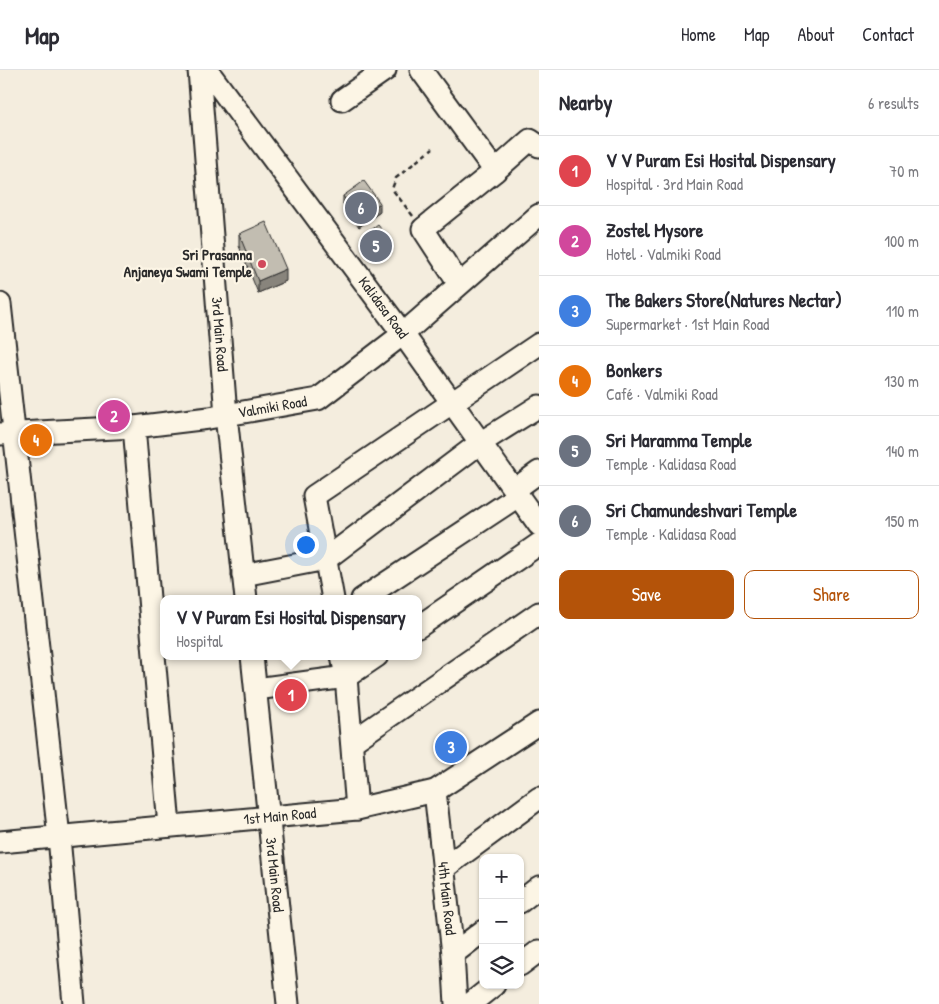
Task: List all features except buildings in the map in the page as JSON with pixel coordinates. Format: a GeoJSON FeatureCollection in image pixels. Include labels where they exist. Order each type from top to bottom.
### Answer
{"type":"FeatureCollection","features":[{"type":"Feature","properties":{"kind":"street","name":"3rd Main Road"},"geometry":{"type":"LineString","coordinates":[[199,70],[226,415],[246,595]]}},
{"type":"Feature","properties":{"kind":"street","name":"Kalidasa Road"},"geometry":{"type":"LineString","coordinates":[[207,70],[403,334],[539,525]]}},
{"type":"Feature","properties":{"kind":"street"},"geometry":{"type":"LineString","coordinates":[[342,100],[384,70]]}},
{"type":"Feature","properties":{"kind":"street"},"geometry":{"type":"LineString","coordinates":[[421,70],[495,172]]}},
{"type":"Feature","properties":{"kind":"street"},"geometry":{"type":"LineString","coordinates":[[459,284],[423,229],[495,172],[530,140],[539,146]]}},
{"type":"Feature","properties":{"kind":"street","name":"Valmiki Road"},"geometry":{"type":"LineString","coordinates":[[6,434],[134,427],[226,415],[318,399],[403,334],[539,215]]}},
{"type":"Feature","properties":{"kind":"street"},"geometry":{"type":"LineString","coordinates":[[0,304],[6,434],[59,837],[74,1004]]}},
{"type":"Feature","properties":{"kind":"street"},"geometry":{"type":"LineString","coordinates":[[332,595],[314,496],[539,344]]}},
{"type":"Feature","properties":{"kind":"street"},"geometry":{"type":"LineString","coordinates":[[243,574],[326,559],[480,443],[539,406]]}},
{"type":"Feature","properties":{"kind":"street"},"geometry":{"type":"LineString","coordinates":[[134,427],[169,826]]}},
{"type":"Feature","properties":{"kind":"street"},"geometry":{"type":"LineString","coordinates":[[368,595],[516,493],[539,472]]}},
{"type":"Feature","properties":{"kind":"street"},"geometry":{"type":"LineString","coordinates":[[422,624],[539,544]]}},
{"type":"Feature","properties":{"kind":"street"},"geometry":{"type":"LineString","coordinates":[[352,742],[539,613]]}},
{"type":"Feature","properties":{"kind":"street","name":"3rd Main Road"},"geometry":{"type":"LineString","coordinates":[[252,660],[288,1004]]}},
{"type":"Feature","properties":{"kind":"street"},"geometry":{"type":"LineString","coordinates":[[343,660],[346,677],[357,809]]}},
{"type":"Feature","properties":{"kind":"street"},"geometry":{"type":"LineString","coordinates":[[256,689],[346,677],[371,660]]}},
{"type":"Feature","properties":{"kind":"street","name":"1st Main Road"},"geometry":{"type":"LineString","coordinates":[[0,842],[357,809],[435,791],[539,723]]}},
{"type":"Feature","properties":{"kind":"street","name":"4th Main Road"},"geometry":{"type":"LineString","coordinates":[[435,791],[453,954],[456,1004]]}},
{"type":"Feature","properties":{"kind":"street"},"geometry":{"type":"LineString","coordinates":[[444,868],[539,798]]}},
{"type":"Feature","properties":{"kind":"street"},"geometry":{"type":"LineString","coordinates":[[524,899],[539,887]]}},
{"type":"Feature","properties":{"kind":"street"},"geometry":{"type":"LineString","coordinates":[[453,954],[479,934]]}},
{"type":"Feature","properties":{"kind":"street"},"geometry":{"type":"LineString","coordinates":[[524,962],[539,950]]}},
{"type":"Feature","properties":{"kind":"street"},"geometry":{"type":"LineString","coordinates":[[470,1004],[489,989]]}},
{"type":"Feature","properties":{"kind":"path"},"geometry":{"type":"LineString","coordinates":[[423,229],[392,189],[396,178],[433,148]]}},
{"type":"Feature","properties":{"kind":"place","name":"Sri Chamundeshvari Temple"},"geometry":{"type":"Point","coordinates":[361,208]}},
{"type":"Feature","properties":{"kind":"place","name":"Sri Maramma Temple"},"geometry":{"type":"Point","coordinates":[376,246]}},
{"type":"Feature","properties":{"kind":"place","name":"Sri Prasanna Anjaneya Swami Temple"},"geometry":{"type":"Point","coordinates":[262,264]}},
{"type":"Feature","properties":{"kind":"place","name":"Zostel Mysore"},"geometry":{"type":"Point","coordinates":[114,416]}},
{"type":"Feature","properties":{"kind":"place","name":"Bonkers"},"geometry":{"type":"Point","coordinates":[36,440]}},
{"type":"Feature","properties":{"kind":"place","name":"V V Puram Esi Hosital Dispensary"},"geometry":{"type":"Point","coordinates":[291,695]}},
{"type":"Feature","properties":{"kind":"place","name":"The Bakers Store(Natures Nectar)"},"geometry":{"type":"Point","coordinates":[451,747]}}]}
